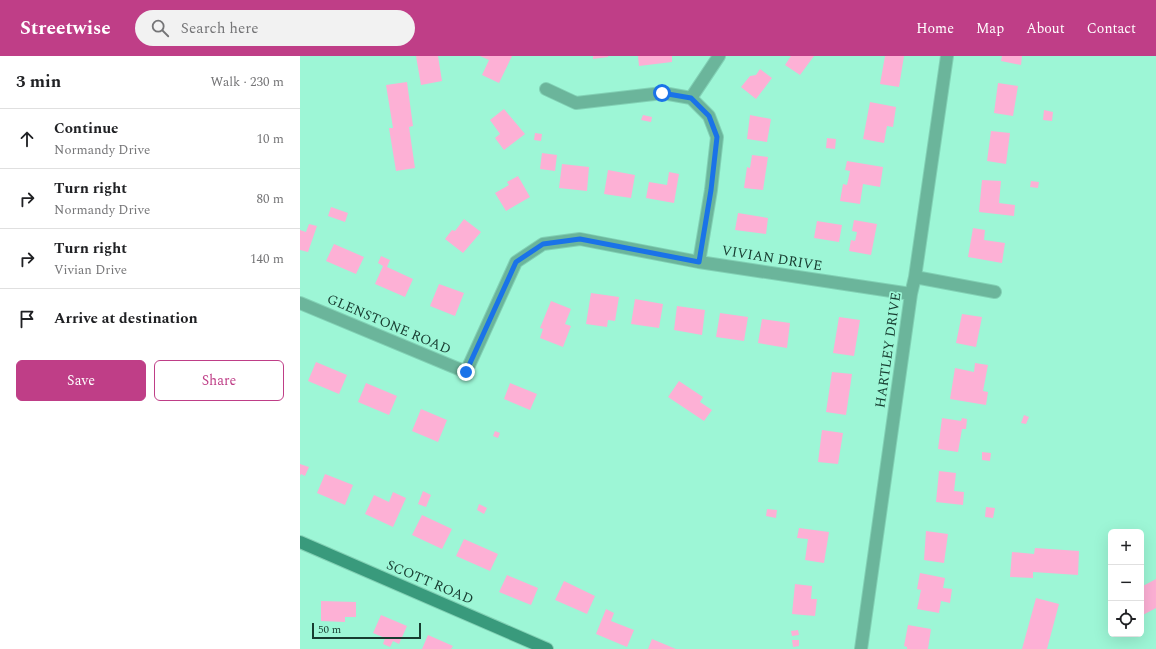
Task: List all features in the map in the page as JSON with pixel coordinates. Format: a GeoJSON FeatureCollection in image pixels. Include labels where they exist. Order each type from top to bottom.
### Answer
{"type":"FeatureCollection","features":[{"type":"Feature","properties":{"kind":"main road","name":"SCOTT ROAD"},"geometry":{"type":"LineString","coordinates":[[300,542],[547,649]]}},
{"type":"Feature","properties":{"kind":"street"},"geometry":{"type":"LineString","coordinates":[[691,98],[719,56]]}},
{"type":"Feature","properties":{"kind":"street","name":"HARTLEY DRIVE"},"geometry":{"type":"LineString","coordinates":[[861,649],[910,294],[915,278],[947,56]]}},
{"type":"Feature","properties":{"kind":"street"},"geometry":{"type":"LineString","coordinates":[[546,89],[576,103],[662,93],[691,98],[709,116],[717,137],[711,190],[699,262]]}},
{"type":"Feature","properties":{"kind":"street","name":"VIVIAN DRIVE"},"geometry":{"type":"LineString","coordinates":[[466,372],[516,262],[543,244],[580,239],[699,262],[910,294]]}},
{"type":"Feature","properties":{"kind":"street"},"geometry":{"type":"LineString","coordinates":[[915,278],[995,292]]}},
{"type":"Feature","properties":{"kind":"street","name":"GLENSTONE ROAD"},"geometry":{"type":"LineString","coordinates":[[300,303],[466,372]]}},
{"type":"Feature","properties":{"kind":"building"},"geometry":{"type":"Polygon","coordinates":[[[416,56],[438,56],[442,81],[421,85],[416,56]]]}},
{"type":"Feature","properties":{"kind":"building"},"geometry":{"type":"Polygon","coordinates":[[[480,56],[512,56],[499,83],[482,75],[489,60],[480,56]]]}},
{"type":"Feature","properties":{"kind":"building"},"geometry":{"type":"Polygon","coordinates":[[[593,56],[608,56],[608,57],[593,59],[593,56]]]}},
{"type":"Feature","properties":{"kind":"building"},"geometry":{"type":"Polygon","coordinates":[[[638,56],[672,56],[672,62],[639,66],[638,56]]]}},
{"type":"Feature","properties":{"kind":"building"},"geometry":{"type":"Polygon","coordinates":[[[791,56],[814,56],[800,75],[785,65],[791,56]]]}},
{"type":"Feature","properties":{"kind":"building"},"geometry":{"type":"Polygon","coordinates":[[[885,56],[904,56],[899,87],[880,84],[885,56]]]}},
{"type":"Feature","properties":{"kind":"building"},"geometry":{"type":"Polygon","coordinates":[[[1002,56],[1022,56],[1021,65],[1001,61],[1002,56]]]}},
{"type":"Feature","properties":{"kind":"building"},"geometry":{"type":"Polygon","coordinates":[[[760,69],[772,78],[756,99],[741,87],[750,76],[756,75],[760,69]]]}},
{"type":"Feature","properties":{"kind":"building"},"geometry":{"type":"Polygon","coordinates":[[[407,82],[413,126],[409,127],[415,168],[396,171],[389,128],[393,128],[386,85],[407,82]]]}},
{"type":"Feature","properties":{"kind":"building"},"geometry":{"type":"Polygon","coordinates":[[[998,83],[1018,86],[1013,116],[994,113],[998,83]]]}},
{"type":"Feature","properties":{"kind":"building"},"geometry":{"type":"Polygon","coordinates":[[[870,102],[896,107],[893,127],[887,126],[884,143],[863,139],[870,102]]]}},
{"type":"Feature","properties":{"kind":"building"},"geometry":{"type":"Polygon","coordinates":[[[504,109],[525,134],[504,150],[495,138],[500,134],[490,120],[504,109]]]}},
{"type":"Feature","properties":{"kind":"building"},"geometry":{"type":"Polygon","coordinates":[[[1044,110],[1053,112],[1052,121],[1043,120],[1044,110]]]}},
{"type":"Feature","properties":{"kind":"building"},"geometry":{"type":"Polygon","coordinates":[[[643,115],[652,117],[651,122],[641,120],[643,115]]]}},
{"type":"Feature","properties":{"kind":"building"},"geometry":{"type":"Polygon","coordinates":[[[750,115],[771,119],[767,142],[747,139],[750,115]]]}},
{"type":"Feature","properties":{"kind":"building"},"geometry":{"type":"Polygon","coordinates":[[[991,131],[1010,133],[1006,164],[987,161],[991,131]]]}},
{"type":"Feature","properties":{"kind":"building"},"geometry":{"type":"Polygon","coordinates":[[[535,133],[542,134],[541,141],[534,140],[535,133]]]}},
{"type":"Feature","properties":{"kind":"building"},"geometry":{"type":"Polygon","coordinates":[[[827,138],[836,139],[835,149],[826,148],[827,138]]]}},
{"type":"Feature","properties":{"kind":"building"},"geometry":{"type":"Polygon","coordinates":[[[542,153],[557,155],[555,171],[540,169],[542,153]]]}},
{"type":"Feature","properties":{"kind":"building"},"geometry":{"type":"Polygon","coordinates":[[[752,155],[768,157],[763,190],[744,188],[747,167],[750,168],[752,155]]]}},
{"type":"Feature","properties":{"kind":"building"},"geometry":{"type":"Polygon","coordinates":[[[847,161],[883,167],[880,187],[863,184],[860,204],[840,201],[843,184],[847,185],[850,171],[845,170],[847,161]]]}},
{"type":"Feature","properties":{"kind":"building"},"geometry":{"type":"Polygon","coordinates":[[[562,164],[589,167],[587,191],[559,188],[562,164]]]}},
{"type":"Feature","properties":{"kind":"building"},"geometry":{"type":"Polygon","coordinates":[[[608,170],[635,175],[631,198],[604,194],[608,170]]]}},
{"type":"Feature","properties":{"kind":"building"},"geometry":{"type":"Polygon","coordinates":[[[669,172],[679,174],[674,203],[646,198],[649,182],[667,185],[669,172]]]}},
{"type":"Feature","properties":{"kind":"building"},"geometry":{"type":"Polygon","coordinates":[[[518,176],[530,197],[506,211],[495,193],[509,185],[507,182],[518,176]]]}},
{"type":"Feature","properties":{"kind":"building"},"geometry":{"type":"Polygon","coordinates":[[[982,180],[1001,181],[999,203],[1015,205],[1014,216],[979,212],[982,180]]]}},
{"type":"Feature","properties":{"kind":"building"},"geometry":{"type":"Polygon","coordinates":[[[1031,181],[1039,182],[1038,188],[1030,187],[1031,181]]]}},
{"type":"Feature","properties":{"kind":"building"},"geometry":{"type":"Polygon","coordinates":[[[331,207],[348,213],[345,222],[328,216],[331,207]]]}},
{"type":"Feature","properties":{"kind":"building"},"geometry":{"type":"Polygon","coordinates":[[[738,213],[768,218],[766,234],[735,230],[738,213]]]}},
{"type":"Feature","properties":{"kind":"building"},"geometry":{"type":"Polygon","coordinates":[[[464,219],[481,232],[463,253],[445,239],[452,230],[455,231],[464,219]]]}},
{"type":"Feature","properties":{"kind":"building"},"geometry":{"type":"Polygon","coordinates":[[[854,220],[877,224],[871,255],[849,251],[851,240],[855,241],[857,232],[852,231],[854,220]]]}},
{"type":"Feature","properties":{"kind":"building"},"geometry":{"type":"Polygon","coordinates":[[[817,221],[842,225],[839,242],[814,238],[817,221]]]}},
{"type":"Feature","properties":{"kind":"building"},"geometry":{"type":"Polygon","coordinates":[[[309,224],[317,226],[308,252],[300,250],[300,230],[306,232],[309,224]]]}},
{"type":"Feature","properties":{"kind":"building"},"geometry":{"type":"Polygon","coordinates":[[[973,228],[985,230],[984,240],[1005,243],[1002,263],[968,257],[973,228]]]}},
{"type":"Feature","properties":{"kind":"building"},"geometry":{"type":"Polygon","coordinates":[[[334,244],[364,257],[356,274],[326,261],[334,244]]]}},
{"type":"Feature","properties":{"kind":"building"},"geometry":{"type":"Polygon","coordinates":[[[381,256],[390,260],[387,267],[413,279],[405,297],[375,284],[383,266],[378,263],[381,256]]]}},
{"type":"Feature","properties":{"kind":"building"},"geometry":{"type":"Polygon","coordinates":[[[439,284],[464,293],[455,316],[430,306],[439,284]]]}},
{"type":"Feature","properties":{"kind":"building"},"geometry":{"type":"Polygon","coordinates":[[[591,293],[619,297],[615,321],[608,320],[607,327],[586,324],[591,293]]]}},
{"type":"Feature","properties":{"kind":"building"},"geometry":{"type":"Polygon","coordinates":[[[635,299],[663,304],[659,328],[631,324],[635,299]]]}},
{"type":"Feature","properties":{"kind":"building"},"geometry":{"type":"Polygon","coordinates":[[[551,301],[571,309],[565,324],[571,326],[563,347],[540,338],[543,329],[540,328],[551,301]]]}},
{"type":"Feature","properties":{"kind":"building"},"geometry":{"type":"Polygon","coordinates":[[[677,306],[705,310],[702,335],[674,330],[677,306]]]}},
{"type":"Feature","properties":{"kind":"building"},"geometry":{"type":"Polygon","coordinates":[[[720,313],[748,317],[744,341],[716,337],[720,313]]]}},
{"type":"Feature","properties":{"kind":"building"},"geometry":{"type":"Polygon","coordinates":[[[962,314],[982,317],[976,347],[956,343],[962,314]]]}},
{"type":"Feature","properties":{"kind":"building"},"geometry":{"type":"Polygon","coordinates":[[[839,317],[860,320],[854,356],[833,353],[839,317]]]}},
{"type":"Feature","properties":{"kind":"building"},"geometry":{"type":"Polygon","coordinates":[[[762,319],[790,323],[787,348],[758,343],[762,319]]]}},
{"type":"Feature","properties":{"kind":"building"},"geometry":{"type":"Polygon","coordinates":[[[316,362],[347,375],[339,394],[308,381],[316,362]]]}},
{"type":"Feature","properties":{"kind":"building"},"geometry":{"type":"Polygon","coordinates":[[[975,363],[988,365],[983,391],[988,392],[986,405],[950,399],[955,368],[974,372],[975,363]]]}},
{"type":"Feature","properties":{"kind":"building"},"geometry":{"type":"Polygon","coordinates":[[[832,372],[852,374],[846,415],[826,412],[832,372]]]}},
{"type":"Feature","properties":{"kind":"building"},"geometry":{"type":"Polygon","coordinates":[[[679,381],[703,397],[700,402],[712,410],[704,421],[668,397],[679,381]]]}},
{"type":"Feature","properties":{"kind":"building"},"geometry":{"type":"Polygon","coordinates":[[[366,383],[397,396],[389,415],[358,402],[366,383]]]}},
{"type":"Feature","properties":{"kind":"building"},"geometry":{"type":"Polygon","coordinates":[[[510,383],[537,394],[530,410],[504,399],[510,383]]]}},
{"type":"Feature","properties":{"kind":"building"},"geometry":{"type":"Polygon","coordinates":[[[421,409],[447,420],[438,442],[412,431],[421,409]]]}},
{"type":"Feature","properties":{"kind":"building"},"geometry":{"type":"Polygon","coordinates":[[[1024,415],[1029,417],[1026,424],[1021,423],[1024,415]]]}},
{"type":"Feature","properties":{"kind":"building"},"geometry":{"type":"Polygon","coordinates":[[[942,418],[961,421],[962,418],[967,419],[966,429],[962,429],[958,452],[938,449],[942,418]]]}},
{"type":"Feature","properties":{"kind":"building"},"geometry":{"type":"Polygon","coordinates":[[[822,430],[843,433],[838,464],[818,462],[822,430]]]}},
{"type":"Feature","properties":{"kind":"building"},"geometry":{"type":"Polygon","coordinates":[[[495,431],[500,433],[498,438],[493,436],[495,431]]]}},
{"type":"Feature","properties":{"kind":"building"},"geometry":{"type":"Polygon","coordinates":[[[982,452],[991,453],[990,461],[982,460],[982,452]]]}},
{"type":"Feature","properties":{"kind":"building"},"geometry":{"type":"Polygon","coordinates":[[[300,464],[309,467],[305,476],[301,474],[300,476],[300,464]]]}},
{"type":"Feature","properties":{"kind":"building"},"geometry":{"type":"Polygon","coordinates":[[[939,471],[956,473],[954,491],[964,492],[963,505],[936,502],[939,471]]]}},
{"type":"Feature","properties":{"kind":"building"},"geometry":{"type":"Polygon","coordinates":[[[325,474],[353,485],[345,505],[317,493],[325,474]]]}},
{"type":"Feature","properties":{"kind":"building"},"geometry":{"type":"Polygon","coordinates":[[[423,491],[431,495],[426,507],[418,504],[423,491]]]}},
{"type":"Feature","properties":{"kind":"building"},"geometry":{"type":"Polygon","coordinates":[[[393,492],[406,498],[393,527],[365,514],[374,495],[389,502],[393,492]]]}},
{"type":"Feature","properties":{"kind":"building"},"geometry":{"type":"Polygon","coordinates":[[[479,504],[487,508],[484,514],[477,510],[479,504]]]}},
{"type":"Feature","properties":{"kind":"building"},"geometry":{"type":"Polygon","coordinates":[[[986,507],[995,508],[993,518],[985,517],[986,507]]]}},
{"type":"Feature","properties":{"kind":"building"},"geometry":{"type":"Polygon","coordinates":[[[767,509],[777,510],[776,518],[766,516],[767,509]]]}},
{"type":"Feature","properties":{"kind":"building"},"geometry":{"type":"Polygon","coordinates":[[[422,515],[452,529],[442,549],[412,535],[422,515]]]}},
{"type":"Feature","properties":{"kind":"building"},"geometry":{"type":"Polygon","coordinates":[[[799,528],[829,532],[824,563],[805,560],[808,539],[797,538],[799,528]]]}},
{"type":"Feature","properties":{"kind":"building"},"geometry":{"type":"Polygon","coordinates":[[[926,531],[948,534],[944,563],[924,560],[926,531]]]}},
{"type":"Feature","properties":{"kind":"building"},"geometry":{"type":"Polygon","coordinates":[[[464,539],[498,554],[490,571],[456,556],[464,539]]]}},
{"type":"Feature","properties":{"kind":"building"},"geometry":{"type":"Polygon","coordinates":[[[1035,548],[1079,551],[1078,575],[1033,572],[1033,578],[1010,577],[1012,552],[1034,554],[1035,548]]]}},
{"type":"Feature","properties":{"kind":"building"},"geometry":{"type":"Polygon","coordinates":[[[920,573],[945,578],[943,588],[952,589],[950,603],[941,601],[939,613],[917,609],[921,590],[917,589],[920,573]]]}},
{"type":"Feature","properties":{"kind":"building"},"geometry":{"type":"Polygon","coordinates":[[[507,575],[538,588],[531,605],[499,592],[507,575]]]}},
{"type":"Feature","properties":{"kind":"building"},"geometry":{"type":"Polygon","coordinates":[[[1156,579],[1156,608],[1144,614],[1144,601],[1144,585],[1156,579]]]}},
{"type":"Feature","properties":{"kind":"building"},"geometry":{"type":"Polygon","coordinates":[[[564,581],[595,596],[587,614],[555,600],[564,581]]]}},
{"type":"Feature","properties":{"kind":"building"},"geometry":{"type":"Polygon","coordinates":[[[795,584],[812,586],[811,599],[817,599],[815,616],[792,614],[795,584]]]}},
{"type":"Feature","properties":{"kind":"building"},"geometry":{"type":"Polygon","coordinates":[[[1036,598],[1059,604],[1047,649],[1022,649],[1036,598]]]}},
{"type":"Feature","properties":{"kind":"building"},"geometry":{"type":"Polygon","coordinates":[[[321,601],[356,602],[356,617],[345,617],[345,622],[321,621],[321,601]]]}},
{"type":"Feature","properties":{"kind":"building"},"geometry":{"type":"Polygon","coordinates":[[[606,609],[614,613],[611,621],[634,630],[627,647],[596,634],[606,609]]]}},
{"type":"Feature","properties":{"kind":"building"},"geometry":{"type":"Polygon","coordinates":[[[381,615],[407,626],[399,644],[393,641],[390,647],[383,644],[385,638],[373,633],[381,615]]]}},
{"type":"Feature","properties":{"kind":"building"},"geometry":{"type":"Polygon","coordinates":[[[908,625],[931,629],[928,649],[907,649],[907,647],[904,646],[908,625]]]}},
{"type":"Feature","properties":{"kind":"building"},"geometry":{"type":"Polygon","coordinates":[[[798,630],[799,635],[792,636],[791,631],[798,630]]]}},
{"type":"Feature","properties":{"kind":"building"},"geometry":{"type":"Polygon","coordinates":[[[428,635],[453,646],[451,649],[422,649],[428,635]]]}},
{"type":"Feature","properties":{"kind":"building"},"geometry":{"type":"Polygon","coordinates":[[[652,639],[676,649],[648,649],[652,639]]]}},
{"type":"Feature","properties":{"kind":"building"},"geometry":{"type":"Polygon","coordinates":[[[792,640],[799,640],[799,646],[793,647],[792,640]]]}},
{"type":"Feature","properties":{"kind":"route"},"geometry":{"type":"LineString","coordinates":[[466,372],[516,262],[543,244],[580,239],[699,262],[711,190],[717,137],[709,116],[691,98],[662,93]]}}]}
